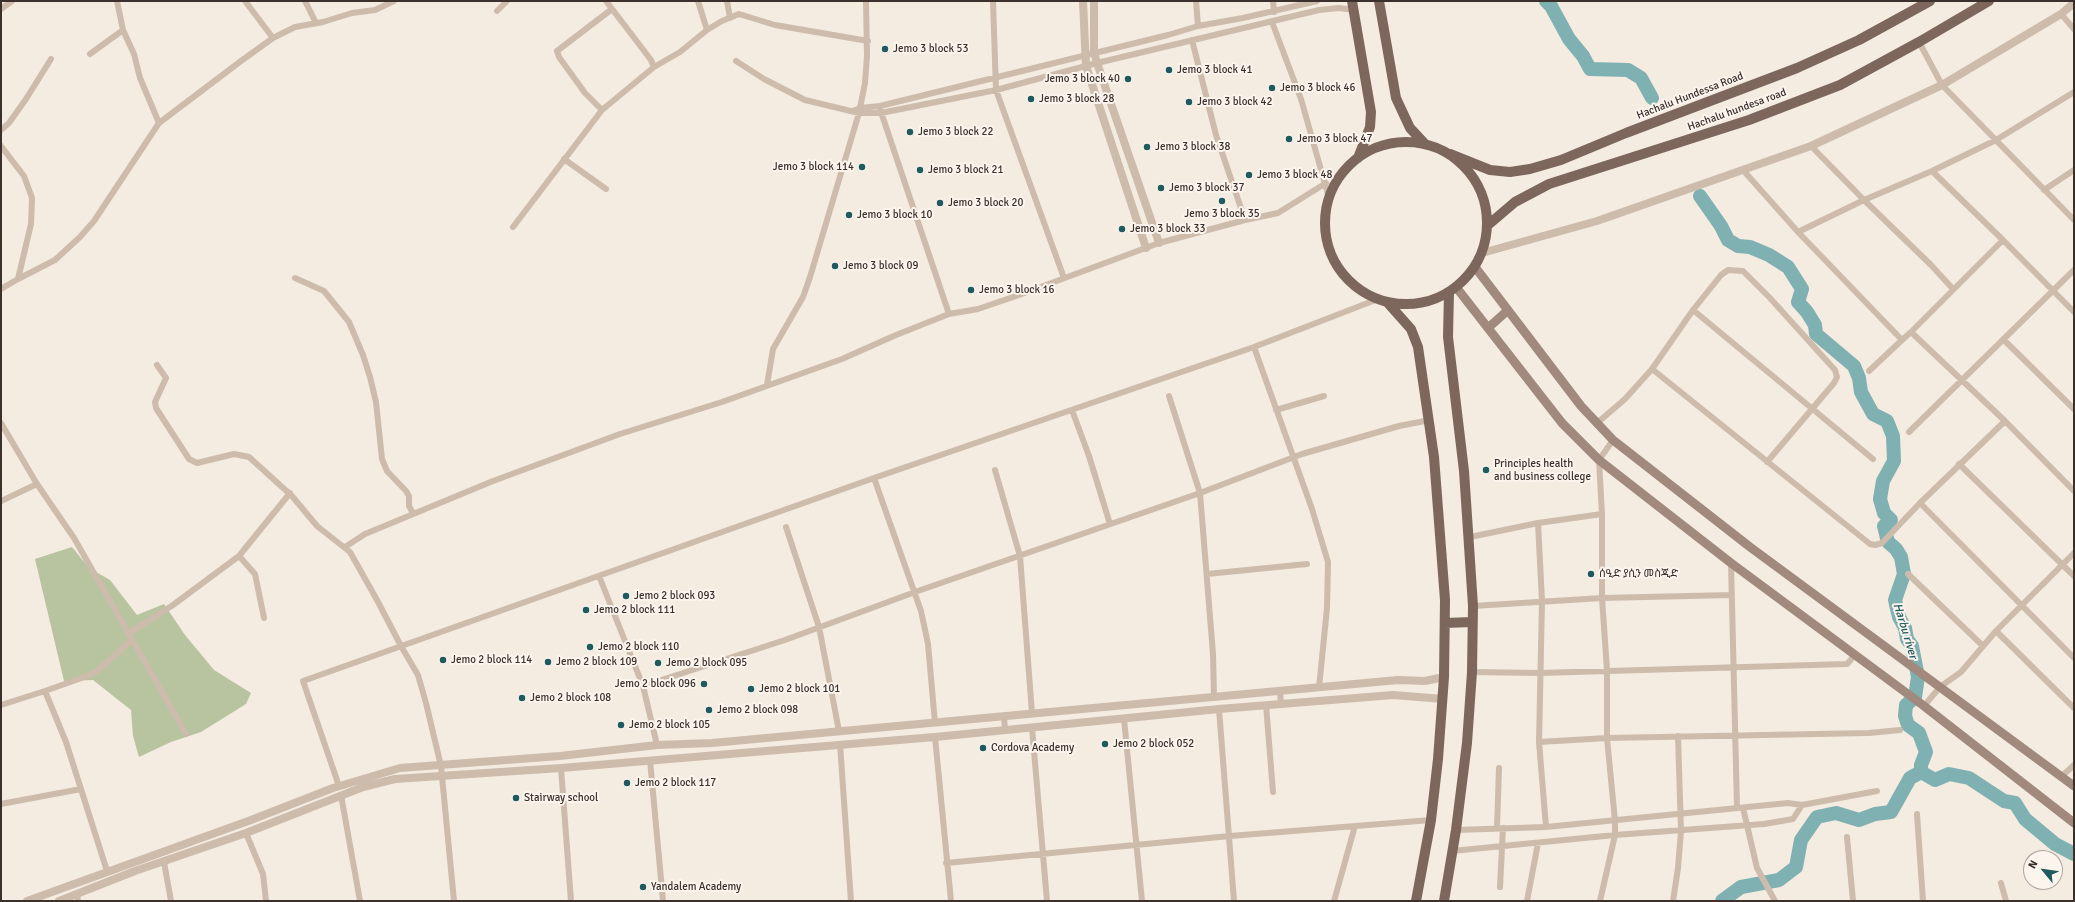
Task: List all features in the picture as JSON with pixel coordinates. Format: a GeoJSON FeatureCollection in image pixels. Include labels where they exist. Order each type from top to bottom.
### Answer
{"type":"FeatureCollection","features":[{"type":"Feature","properties":{"kind":"main road"},"geometry":{"type":"LineString","coordinates":[[1379,1],[1396,98],[1410,128],[1424,143]]}},
{"type":"Feature","properties":{"kind":"main road","name":"Hachalu Hundessa Road"},"geometry":{"type":"LineString","coordinates":[[1424,143],[1490,170],[1510,172],[1530,169],[1561,160],[1626,133],[1797,68],[1859,40],[1930,1]]}},
{"type":"Feature","properties":{"kind":"main road","name":"Hachalu hundesa road"},"geometry":{"type":"LineString","coordinates":[[1488,225],[1515,202],[1549,184],[1749,120],[1840,85],[1919,42],[1989,1]]}},
{"type":"Feature","properties":{"kind":"main road"},"geometry":{"type":"LineString","coordinates":[[1353,5],[1372,112],[1370,128],[1358,158]]}},
{"type":"Feature","properties":{"kind":"main road"},"geometry":{"type":"LineString","coordinates":[[1416,901],[1431,820],[1444,678],[1445,623],[1442,539],[1430,420],[1418,347],[1411,329],[1382,301],[1351,283],[1333,258],[1326,229],[1326,213],[1329,198],[1336,183],[1346,169],[1358,158],[1377,148],[1397,142],[1424,143]]}},
{"type":"Feature","properties":{"kind":"main road"},"geometry":{"type":"LineString","coordinates":[[1382,301],[1408,305],[1429,301],[1452,290],[1475,267],[1482,253],[1488,225],[1484,198],[1471,173],[1450,154]]}},
{"type":"Feature","properties":{"kind":"main road"},"geometry":{"type":"LineString","coordinates":[[1475,267],[1507,311],[1596,424],[1613,440],[1750,547],[2074,786]]}},
{"type":"Feature","properties":{"kind":"main road"},"geometry":{"type":"LineString","coordinates":[[1452,290],[1488,328],[1562,423],[1599,460],[1731,563],[1924,706],[2074,823]]}},
{"type":"Feature","properties":{"kind":"main road"},"geometry":{"type":"LineString","coordinates":[[1444,901],[1456,830],[1467,743],[1472,672],[1472,622],[1474,606],[1470,537],[1448,337],[1452,290]]}},
{"type":"Feature","properties":{"kind":"main road"},"geometry":{"type":"LineString","coordinates":[[1488,328],[1507,311]]}},
{"type":"Feature","properties":{"kind":"main road"},"geometry":{"type":"LineString","coordinates":[[1445,623],[1472,622]]}},
{"type":"Feature","properties":{"kind":"street"},"geometry":{"type":"LineString","coordinates":[[1,9],[12,1]]}},
{"type":"Feature","properties":{"kind":"street"},"geometry":{"type":"LineString","coordinates":[[117,1],[123,30],[134,54],[140,78],[159,123]]}},
{"type":"Feature","properties":{"kind":"street"},"geometry":{"type":"LineString","coordinates":[[245,1],[273,38]]}},
{"type":"Feature","properties":{"kind":"street"},"geometry":{"type":"LineString","coordinates":[[305,1],[316,23]]}},
{"type":"Feature","properties":{"kind":"street"},"geometry":{"type":"LineString","coordinates":[[1,289],[55,260],[80,237],[94,221],[159,123],[273,38],[295,27],[352,13],[375,10],[394,1]]}},
{"type":"Feature","properties":{"kind":"street"},"geometry":{"type":"LineString","coordinates":[[496,11],[507,1]]}},
{"type":"Feature","properties":{"kind":"street"},"geometry":{"type":"LineString","coordinates":[[606,1],[651,60],[654,67]]}},
{"type":"Feature","properties":{"kind":"street"},"geometry":{"type":"LineString","coordinates":[[698,1],[707,30]]}},
{"type":"Feature","properties":{"kind":"street"},"geometry":{"type":"LineString","coordinates":[[728,1],[730,18]]}},
{"type":"Feature","properties":{"kind":"street"},"geometry":{"type":"LineString","coordinates":[[767,385],[773,349],[803,297],[808,283],[865,83],[868,41],[866,1]]}},
{"type":"Feature","properties":{"kind":"street"},"geometry":{"type":"LineString","coordinates":[[993,1],[996,90],[1064,278]]}},
{"type":"Feature","properties":{"kind":"street"},"geometry":{"type":"LineString","coordinates":[[1083,1],[1084,55],[1086,66],[1146,248]]}},
{"type":"Feature","properties":{"kind":"street"},"geometry":{"type":"LineString","coordinates":[[1094,1],[1094,52],[1159,243]]}},
{"type":"Feature","properties":{"kind":"street"},"geometry":{"type":"LineString","coordinates":[[1196,1],[1198,26]]}},
{"type":"Feature","properties":{"kind":"street"},"geometry":{"type":"LineString","coordinates":[[1273,1],[1274,12]]}},
{"type":"Feature","properties":{"kind":"street"},"geometry":{"type":"LineString","coordinates":[[880,110],[995,77],[1168,35],[1198,26],[1274,12],[1317,1]]}},
{"type":"Feature","properties":{"kind":"street"},"geometry":{"type":"LineString","coordinates":[[1482,253],[1597,221],[1811,146],[1942,85],[2061,14],[2074,4]]}},
{"type":"Feature","properties":{"kind":"street"},"geometry":{"type":"LineString","coordinates":[[736,61],[764,79],[805,100],[857,111],[880,110],[996,90],[1192,40],[1328,8],[1353,5]]}},
{"type":"Feature","properties":{"kind":"street"},"geometry":{"type":"LineString","coordinates":[[602,110],[585,93],[559,57],[557,51],[612,9]]}},
{"type":"Feature","properties":{"kind":"street"},"geometry":{"type":"LineString","coordinates":[[513,227],[602,110],[654,67],[680,52],[707,30],[739,14],[775,25],[868,41]]}},
{"type":"Feature","properties":{"kind":"street"},"geometry":{"type":"LineString","coordinates":[[2061,14],[2074,29]]}},
{"type":"Feature","properties":{"kind":"street"},"geometry":{"type":"LineString","coordinates":[[1243,18],[1245,28]]}},
{"type":"Feature","properties":{"kind":"street"},"geometry":{"type":"LineString","coordinates":[[1272,22],[1301,99],[1329,198]]}},
{"type":"Feature","properties":{"kind":"street"},"geometry":{"type":"LineString","coordinates":[[90,54],[123,30]]}},
{"type":"Feature","properties":{"kind":"street"},"geometry":{"type":"LineString","coordinates":[[1168,35],[1170,46]]}},
{"type":"Feature","properties":{"kind":"street"},"geometry":{"type":"LineString","coordinates":[[1192,40],[1216,135],[1245,220]]}},
{"type":"Feature","properties":{"kind":"street"},"geometry":{"type":"LineString","coordinates":[[1919,42],[1942,85],[2074,220]]}},
{"type":"Feature","properties":{"kind":"street"},"geometry":{"type":"LineString","coordinates":[[1,130],[9,123],[26,99],[51,59]]}},
{"type":"Feature","properties":{"kind":"street"},"geometry":{"type":"LineString","coordinates":[[1798,232],[1864,200],[1932,171],[1996,140],[2074,92]]}},
{"type":"Feature","properties":{"kind":"street"},"geometry":{"type":"LineString","coordinates":[[880,110],[949,314]]}},
{"type":"Feature","properties":{"kind":"street"},"geometry":{"type":"LineString","coordinates":[[1,146],[24,176],[32,198],[30,224],[18,279]]}},
{"type":"Feature","properties":{"kind":"street"},"geometry":{"type":"LineString","coordinates":[[1811,146],[1931,265],[1953,289]]}},
{"type":"Feature","properties":{"kind":"street"},"geometry":{"type":"LineString","coordinates":[[564,159],[606,189]]}},
{"type":"Feature","properties":{"kind":"street"},"geometry":{"type":"LineString","coordinates":[[1743,170],[1798,232],[1902,340]]}},
{"type":"Feature","properties":{"kind":"street"},"geometry":{"type":"LineString","coordinates":[[2044,190],[2074,170]]}},
{"type":"Feature","properties":{"kind":"street"},"geometry":{"type":"LineString","coordinates":[[1932,171],[2074,312]]}},
{"type":"Feature","properties":{"kind":"street"},"geometry":{"type":"LineString","coordinates":[[345,547],[365,534],[413,513],[620,434],[722,402],[861,352],[896,335],[949,314],[978,309],[1159,243],[1245,220],[1278,213],[1326,183]]}},
{"type":"Feature","properties":{"kind":"street"},"geometry":{"type":"LineString","coordinates":[[1869,370],[1911,332],[2003,240]]}},
{"type":"Feature","properties":{"kind":"street"},"geometry":{"type":"LineString","coordinates":[[1596,424],[1625,399],[1652,369],[1693,310],[1721,275],[1728,270],[1743,271],[1770,298],[1835,370],[1837,377],[1834,384],[1767,462]]}},
{"type":"Feature","properties":{"kind":"street"},"geometry":{"type":"LineString","coordinates":[[1909,432],[2074,270]]}},
{"type":"Feature","properties":{"kind":"street"},"geometry":{"type":"LineString","coordinates":[[295,278],[324,291],[349,322],[363,355],[370,377],[376,402],[382,459],[387,471],[409,496],[409,506],[413,513]]}},
{"type":"Feature","properties":{"kind":"street"},"geometry":{"type":"LineString","coordinates":[[339,786],[303,681],[874,478],[1254,347],[1382,301]]}},
{"type":"Feature","properties":{"kind":"street"},"geometry":{"type":"LineString","coordinates":[[1693,310],[1873,459]]}},
{"type":"Feature","properties":{"kind":"street"},"geometry":{"type":"LineString","coordinates":[[1911,332],[2005,421],[2074,491]]}},
{"type":"Feature","properties":{"kind":"street"},"geometry":{"type":"LineString","coordinates":[[2004,340],[2074,409]]}},
{"type":"Feature","properties":{"kind":"street"},"geometry":{"type":"LineString","coordinates":[[1254,347],[1312,508],[1328,562],[1327,608],[1319,688]]}},
{"type":"Feature","properties":{"kind":"street"},"geometry":{"type":"LineString","coordinates":[[157,365],[166,378],[155,402],[156,408],[189,459],[197,463],[234,454],[249,457],[290,493],[317,526],[345,547],[373,593],[418,675],[441,766],[454,901]]}},
{"type":"Feature","properties":{"kind":"street"},"geometry":{"type":"LineString","coordinates":[[1652,369],[1870,544],[1878,545],[1882,543],[1889,534],[1959,464],[2005,421]]}},
{"type":"Feature","properties":{"kind":"street"},"geometry":{"type":"LineString","coordinates":[[1169,396],[1200,493],[1213,654],[1214,697]]}},
{"type":"Feature","properties":{"kind":"street"},"geometry":{"type":"LineString","coordinates":[[1276,410],[1324,396]]}},
{"type":"Feature","properties":{"kind":"street"},"geometry":{"type":"LineString","coordinates":[[1072,410],[1089,456],[1110,524]]}},
{"type":"Feature","properties":{"kind":"street"},"geometry":{"type":"LineString","coordinates":[[643,686],[733,658],[915,592],[1200,493],[1293,458],[1399,426],[1430,420]]}},
{"type":"Feature","properties":{"kind":"street"},"geometry":{"type":"LineString","coordinates":[[1,423],[37,484],[74,538],[186,734]]}},
{"type":"Feature","properties":{"kind":"street"},"geometry":{"type":"LineString","coordinates":[[1600,901],[1615,835],[1615,821],[1607,738],[1607,670],[1602,598],[1602,514],[1599,460],[1613,440]]}},
{"type":"Feature","properties":{"kind":"street"},"geometry":{"type":"LineString","coordinates":[[1959,464],[2074,576]]}},
{"type":"Feature","properties":{"kind":"street"},"geometry":{"type":"LineString","coordinates":[[995,470],[1020,556],[1032,713]]}},
{"type":"Feature","properties":{"kind":"street"},"geometry":{"type":"LineString","coordinates":[[874,478],[915,592],[928,644],[936,723]]}},
{"type":"Feature","properties":{"kind":"street"},"geometry":{"type":"LineString","coordinates":[[1,501],[37,484]]}},
{"type":"Feature","properties":{"kind":"street"},"geometry":{"type":"LineString","coordinates":[[128,634],[239,556],[290,493]]}},
{"type":"Feature","properties":{"kind":"street"},"geometry":{"type":"LineString","coordinates":[[1920,503],[2074,658]]}},
{"type":"Feature","properties":{"kind":"street"},"geometry":{"type":"LineString","coordinates":[[1470,537],[1538,523],[1602,514]]}},
{"type":"Feature","properties":{"kind":"street"},"geometry":{"type":"LineString","coordinates":[[1538,523],[1542,601],[1539,742],[1546,827]]}},
{"type":"Feature","properties":{"kind":"street"},"geometry":{"type":"LineString","coordinates":[[786,527],[819,627],[839,731]]}},
{"type":"Feature","properties":{"kind":"street"},"geometry":{"type":"LineString","coordinates":[[1924,706],[1940,687],[1960,672],[1996,631],[2074,552]]}},
{"type":"Feature","properties":{"kind":"street"},"geometry":{"type":"LineString","coordinates":[[239,556],[255,574],[264,618]]}},
{"type":"Feature","properties":{"kind":"street"},"geometry":{"type":"LineString","coordinates":[[1731,563],[1734,666],[1734,736],[1740,808],[1747,826],[1757,868],[1766,888],[1775,901]]}},
{"type":"Feature","properties":{"kind":"street"},"geometry":{"type":"LineString","coordinates":[[1207,574],[1306,564]]}},
{"type":"Feature","properties":{"kind":"street"},"geometry":{"type":"LineString","coordinates":[[1908,574],[1983,646]]}},
{"type":"Feature","properties":{"kind":"street"},"geometry":{"type":"LineString","coordinates":[[599,576],[643,686],[657,745]]}},
{"type":"Feature","properties":{"kind":"street"},"geometry":{"type":"LineString","coordinates":[[1474,606],[1602,598],[1732,595]]}},
{"type":"Feature","properties":{"kind":"street"},"geometry":{"type":"LineString","coordinates":[[1996,631],[2074,708]]}},
{"type":"Feature","properties":{"kind":"street"},"geometry":{"type":"LineString","coordinates":[[1,705],[45,691],[98,670],[132,640]]}},
{"type":"Feature","properties":{"kind":"street"},"geometry":{"type":"LineString","coordinates":[[1472,672],[1540,673],[1734,666],[1848,664],[1855,655]]}},
{"type":"Feature","properties":{"kind":"street"},"geometry":{"type":"LineString","coordinates":[[27,901],[251,820],[339,786],[400,768],[441,766],[612,751],[657,745],[712,743],[1398,680],[1425,681],[1444,678]]}},
{"type":"Feature","properties":{"kind":"street"},"geometry":{"type":"LineString","coordinates":[[45,691],[66,742],[107,871]]}},
{"type":"Feature","properties":{"kind":"street"},"geometry":{"type":"LineString","coordinates":[[1280,692],[1281,704]]}},
{"type":"Feature","properties":{"kind":"street"},"geometry":{"type":"LineString","coordinates":[[59,901],[78,898],[135,871],[246,833],[341,795],[382,781],[441,775],[561,768],[935,737],[1219,709],[1393,695],[1443,699]]}},
{"type":"Feature","properties":{"kind":"street"},"geometry":{"type":"LineString","coordinates":[[1266,705],[1273,792]]}},
{"type":"Feature","properties":{"kind":"street"},"geometry":{"type":"LineString","coordinates":[[1219,709],[1234,901]]}},
{"type":"Feature","properties":{"kind":"street"},"geometry":{"type":"LineString","coordinates":[[1004,716],[1005,731]]}},
{"type":"Feature","properties":{"kind":"street"},"geometry":{"type":"LineString","coordinates":[[1124,718],[1142,901]]}},
{"type":"Feature","properties":{"kind":"street"},"geometry":{"type":"LineString","coordinates":[[1032,728],[1047,901]]}},
{"type":"Feature","properties":{"kind":"street"},"geometry":{"type":"LineString","coordinates":[[1539,742],[1678,736],[1870,734],[1900,730]]}},
{"type":"Feature","properties":{"kind":"street"},"geometry":{"type":"LineString","coordinates":[[1673,901],[1678,868],[1681,831],[1678,736]]}},
{"type":"Feature","properties":{"kind":"street"},"geometry":{"type":"LineString","coordinates":[[935,737],[946,863],[951,901]]}},
{"type":"Feature","properties":{"kind":"street"},"geometry":{"type":"LineString","coordinates":[[712,743],[712,755]]}},
{"type":"Feature","properties":{"kind":"street"},"geometry":{"type":"LineString","coordinates":[[840,744],[852,901]]}},
{"type":"Feature","properties":{"kind":"street"},"geometry":{"type":"LineString","coordinates":[[650,760],[663,901]]}},
{"type":"Feature","properties":{"kind":"street"},"geometry":{"type":"LineString","coordinates":[[2061,777],[2074,764]]}},
{"type":"Feature","properties":{"kind":"street"},"geometry":{"type":"LineString","coordinates":[[561,768],[571,901]]}},
{"type":"Feature","properties":{"kind":"street"},"geometry":{"type":"LineString","coordinates":[[1499,768],[1500,828],[1503,846],[1500,887]]}},
{"type":"Feature","properties":{"kind":"street"},"geometry":{"type":"LineString","coordinates":[[1,804],[81,790]]}},
{"type":"Feature","properties":{"kind":"street"},"geometry":{"type":"LineString","coordinates":[[1456,830],[1546,827],[1794,803],[1802,805],[1876,791]]}},
{"type":"Feature","properties":{"kind":"street"},"geometry":{"type":"LineString","coordinates":[[341,795],[360,901]]}},
{"type":"Feature","properties":{"kind":"street"},"geometry":{"type":"LineString","coordinates":[[1452,852],[1615,835],[1747,826],[1793,819],[1802,805]]}},
{"type":"Feature","properties":{"kind":"street"},"geometry":{"type":"LineString","coordinates":[[1917,814],[1923,901]]}},
{"type":"Feature","properties":{"kind":"street"},"geometry":{"type":"LineString","coordinates":[[946,863],[1043,855],[1230,836],[1431,820]]}},
{"type":"Feature","properties":{"kind":"street"},"geometry":{"type":"LineString","coordinates":[[1334,901],[1355,826]]}},
{"type":"Feature","properties":{"kind":"street"},"geometry":{"type":"LineString","coordinates":[[246,833],[263,874],[266,901]]}},
{"type":"Feature","properties":{"kind":"street"},"geometry":{"type":"LineString","coordinates":[[1847,837],[1853,901]]}},
{"type":"Feature","properties":{"kind":"street"},"geometry":{"type":"LineString","coordinates":[[1527,901],[1538,842]]}},
{"type":"Feature","properties":{"kind":"street"},"geometry":{"type":"LineString","coordinates":[[133,862],[135,871]]}},
{"type":"Feature","properties":{"kind":"street"},"geometry":{"type":"LineString","coordinates":[[164,862],[171,901]]}},
{"type":"Feature","properties":{"kind":"street"},"geometry":{"type":"LineString","coordinates":[[2001,883],[2006,901]]}},
{"type":"Feature","properties":{"kind":"green space"},"geometry":{"type":"Polygon","coordinates":[[[72,547],[89,568],[110,580],[137,615],[164,604],[185,635],[214,670],[251,693],[246,704],[201,732],[171,742],[139,757],[133,736],[131,710],[93,680],[64,681],[35,559],[72,547]]]}},
{"type":"Feature","properties":{"kind":"waterway","name":"Harbu river"},"geometry":{"type":"LineString","coordinates":[[1546,1],[1551,6],[1569,39],[1583,56],[1590,69],[1628,70],[1641,78],[1652,98]]}},
{"type":"Feature","properties":{"kind":"waterway","name":"Harbu river"},"geometry":{"type":"LineString","coordinates":[[1700,196],[1721,226],[1728,240],[1738,246],[1750,247],[1769,255],[1788,267],[1802,289],[1798,302],[1807,312],[1815,325],[1816,334],[1854,366],[1859,378],[1861,392],[1873,414],[1887,421],[1893,436],[1894,461],[1883,481],[1880,499],[1884,513],[1891,520],[1884,526],[1888,542],[1896,549],[1901,557],[1904,574],[1895,600],[1899,617],[1905,628],[1907,639],[1912,646],[1918,677],[1915,697],[1906,705],[1905,716],[1908,725],[1919,733],[1926,752],[1921,765],[1921,772],[1935,780],[1949,774],[1969,778],[2004,801],[2015,803],[2025,819],[2055,844],[2074,854]]}},
{"type":"Feature","properties":{"kind":"waterway"},"geometry":{"type":"LineString","coordinates":[[1722,901],[1741,887],[1779,880],[1796,867],[1801,840],[1817,817],[1836,813],[1859,820],[1875,814],[1891,812],[1910,778],[1921,772]]}},
{"type":"Feature","properties":{"kind":"place","name":"Jemo 3 block 53"},"geometry":{"type":"Point","coordinates":[885,49]}},
{"type":"Feature","properties":{"kind":"place","name":"Jemo 3 block 41"},"geometry":{"type":"Point","coordinates":[1169,70]}},
{"type":"Feature","properties":{"kind":"place","name":"Jemo 3 block 40"},"geometry":{"type":"Point","coordinates":[1128,79]}},
{"type":"Feature","properties":{"kind":"place","name":"Jemo 3 block 46"},"geometry":{"type":"Point","coordinates":[1272,88]}},
{"type":"Feature","properties":{"kind":"place","name":"Jemo 3 block 28"},"geometry":{"type":"Point","coordinates":[1031,99]}},
{"type":"Feature","properties":{"kind":"place","name":"Jemo 3 block 42"},"geometry":{"type":"Point","coordinates":[1189,102]}},
{"type":"Feature","properties":{"kind":"place","name":"Jemo 3 block 22"},"geometry":{"type":"Point","coordinates":[910,132]}},
{"type":"Feature","properties":{"kind":"place","name":"Jemo 3 block 47"},"geometry":{"type":"Point","coordinates":[1289,139]}},
{"type":"Feature","properties":{"kind":"place","name":"Jemo 3 block 38"},"geometry":{"type":"Point","coordinates":[1147,147]}},
{"type":"Feature","properties":{"kind":"place","name":"Jemo 3 block 114"},"geometry":{"type":"Point","coordinates":[862,167]}},
{"type":"Feature","properties":{"kind":"place","name":"Jemo 3 block 21"},"geometry":{"type":"Point","coordinates":[920,170]}},
{"type":"Feature","properties":{"kind":"place","name":"Jemo 3 block 48"},"geometry":{"type":"Point","coordinates":[1249,175]}},
{"type":"Feature","properties":{"kind":"place","name":"Jemo 3 block 37"},"geometry":{"type":"Point","coordinates":[1161,188]}},
{"type":"Feature","properties":{"kind":"place","name":"Jemo 3 block 35"},"geometry":{"type":"Point","coordinates":[1222,201]}},
{"type":"Feature","properties":{"kind":"place","name":"Jemo 3 block 20"},"geometry":{"type":"Point","coordinates":[940,203]}},
{"type":"Feature","properties":{"kind":"place","name":"Jemo 3 block 10"},"geometry":{"type":"Point","coordinates":[849,215]}},
{"type":"Feature","properties":{"kind":"place","name":"Jemo 3 block 33"},"geometry":{"type":"Point","coordinates":[1122,229]}},
{"type":"Feature","properties":{"kind":"place","name":"Jemo 3 block 09"},"geometry":{"type":"Point","coordinates":[835,266]}},
{"type":"Feature","properties":{"kind":"place","name":"Jemo 3 block 16"},"geometry":{"type":"Point","coordinates":[971,290]}},
{"type":"Feature","properties":{"kind":"place","name":"Principles health and business college"},"geometry":{"type":"Point","coordinates":[1486,470]}},
{"type":"Feature","properties":{"kind":"place","name":"ሰዒድ ያሲን መስጂድ"},"geometry":{"type":"Point","coordinates":[1591,574]}},
{"type":"Feature","properties":{"kind":"place","name":"Jemo 2 block 093"},"geometry":{"type":"Point","coordinates":[626,596]}},
{"type":"Feature","properties":{"kind":"place","name":"Jemo 2 block 111"},"geometry":{"type":"Point","coordinates":[586,610]}},
{"type":"Feature","properties":{"kind":"place","name":"Jemo 2 block 110"},"geometry":{"type":"Point","coordinates":[590,647]}},
{"type":"Feature","properties":{"kind":"place","name":"Jemo 2 block 114"},"geometry":{"type":"Point","coordinates":[443,660]}},
{"type":"Feature","properties":{"kind":"place","name":"Jemo 2 block 109"},"geometry":{"type":"Point","coordinates":[548,662]}},
{"type":"Feature","properties":{"kind":"place","name":"Jemo 2 block 095"},"geometry":{"type":"Point","coordinates":[658,663]}},
{"type":"Feature","properties":{"kind":"place","name":"Jemo 2 block 096"},"geometry":{"type":"Point","coordinates":[704,684]}},
{"type":"Feature","properties":{"kind":"place","name":"Jemo 2 block 101"},"geometry":{"type":"Point","coordinates":[751,689]}},
{"type":"Feature","properties":{"kind":"place","name":"Jemo 2 block 108"},"geometry":{"type":"Point","coordinates":[522,698]}},
{"type":"Feature","properties":{"kind":"place","name":"Jemo 2 block 098"},"geometry":{"type":"Point","coordinates":[709,710]}},
{"type":"Feature","properties":{"kind":"place","name":"Jemo 2 block 105"},"geometry":{"type":"Point","coordinates":[621,725]}},
{"type":"Feature","properties":{"kind":"place","name":"Jemo 2 block 052"},"geometry":{"type":"Point","coordinates":[1105,744]}},
{"type":"Feature","properties":{"kind":"place","name":"Cordova Academy"},"geometry":{"type":"Point","coordinates":[983,748]}},
{"type":"Feature","properties":{"kind":"place","name":"Jemo 2 block 117"},"geometry":{"type":"Point","coordinates":[627,783]}},
{"type":"Feature","properties":{"kind":"place","name":"Stairway school"},"geometry":{"type":"Point","coordinates":[516,798]}},
{"type":"Feature","properties":{"kind":"place","name":"Yandalem Academy"},"geometry":{"type":"Point","coordinates":[643,887]}}]}
